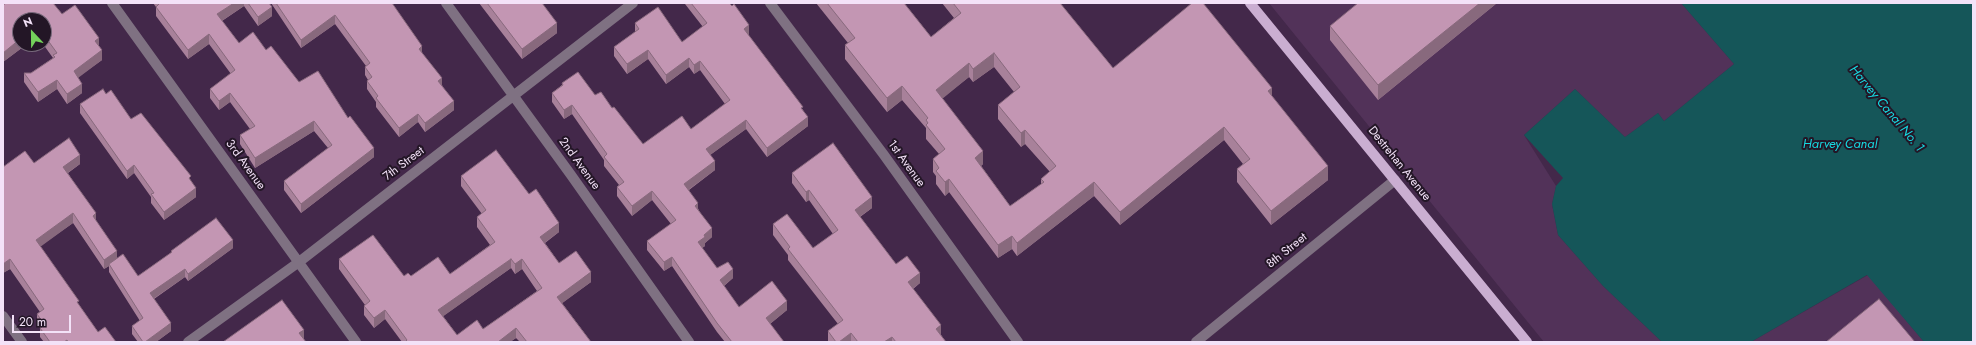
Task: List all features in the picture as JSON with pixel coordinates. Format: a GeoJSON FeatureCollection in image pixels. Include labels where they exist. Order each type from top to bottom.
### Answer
{"type":"FeatureCollection","features":[{"type":"Feature","properties":{"kind":"main road","name":"Destrehan Avenue"},"geometry":{"type":"LineString","coordinates":[[1250,3],[1527,342]]}},
{"type":"Feature","properties":{"kind":"street","name":"3rd Avenue"},"geometry":{"type":"LineString","coordinates":[[112,3],[356,342]]}},
{"type":"Feature","properties":{"kind":"street","name":"2nd Avenue"},"geometry":{"type":"LineString","coordinates":[[446,3],[689,342]]}},
{"type":"Feature","properties":{"kind":"street","name":"7th Street"},"geometry":{"type":"LineString","coordinates":[[188,342],[299,262],[514,97],[633,3]]}},
{"type":"Feature","properties":{"kind":"street","name":"1st Avenue"},"geometry":{"type":"LineString","coordinates":[[770,3],[884,155],[1018,342]]}},
{"type":"Feature","properties":{"kind":"street","name":"8th Street"},"geometry":{"type":"LineString","coordinates":[[1196,342],[1396,180]]}},
{"type":"Feature","properties":{"kind":"street"},"geometry":{"type":"LineString","coordinates":[[3,316],[22,342]]}},
{"type":"Feature","properties":{"kind":"shaded area"},"geometry":{"type":"Polygon","coordinates":[[[1269,3],[1681,3],[1734,64],[1664,121],[1658,113],[1625,137],[1575,89],[1524,135],[1556,186],[1552,204],[1558,235],[1603,286],[1662,342],[1544,342],[1269,3]]]}},
{"type":"Feature","properties":{"kind":"shaded area"},"geometry":{"type":"Polygon","coordinates":[[[1868,275],[1924,342],[1751,342],[1868,275]]]}},
{"type":"Feature","properties":{"kind":"water","name":"Harvey Canal"},"geometry":{"type":"Polygon","coordinates":[[[1681,3],[1973,3],[1973,342],[1924,342],[1867,275],[1751,342],[1662,342],[1603,286],[1558,235],[1552,204],[1556,186],[1563,178],[1524,135],[1575,89],[1625,137],[1658,113],[1664,121],[1734,64],[1681,3]]]}},
{"type":"Feature","properties":{"kind":"building"},"geometry":{"type":"Polygon","coordinates":[[[6,3],[53,3],[62,14],[75,5],[99,38],[95,41],[102,50],[74,71],[82,84],[67,94],[57,80],[38,92],[24,73],[31,73],[55,57],[53,55],[57,53],[52,46],[52,12],[12,12],[12,46],[3,53],[3,5],[6,3]]]}},
{"type":"Feature","properties":{"kind":"building"},"geometry":{"type":"Polygon","coordinates":[[[160,3],[234,3],[217,14],[239,43],[253,32],[266,50],[271,46],[299,82],[318,71],[348,118],[350,116],[374,148],[301,204],[284,181],[332,145],[314,121],[255,158],[240,135],[255,126],[230,93],[219,101],[210,89],[235,70],[209,34],[188,50],[156,7],[160,3]]]}},
{"type":"Feature","properties":{"kind":"building"},"geometry":{"type":"Polygon","coordinates":[[[248,3],[269,3],[272,7],[258,17],[248,3]]]}},
{"type":"Feature","properties":{"kind":"building"},"geometry":{"type":"Polygon","coordinates":[[[276,3],[392,3],[422,46],[419,49],[442,78],[438,81],[454,101],[425,123],[418,114],[399,128],[376,98],[378,96],[367,81],[372,77],[365,67],[370,63],[335,15],[301,40],[276,3]]]}},
{"type":"Feature","properties":{"kind":"building"},"geometry":{"type":"Polygon","coordinates":[[[487,3],[542,3],[557,23],[522,49],[487,3]]]}},
{"type":"Feature","properties":{"kind":"building"},"geometry":{"type":"Polygon","coordinates":[[[691,3],[729,3],[732,6],[734,4],[749,25],[744,29],[803,107],[801,108],[808,117],[767,148],[746,120],[706,149],[715,161],[684,184],[698,203],[695,206],[712,228],[704,235],[705,237],[698,242],[717,268],[728,262],[733,269],[720,280],[739,307],[772,281],[787,301],[766,318],[784,342],[732,342],[717,323],[672,257],[664,262],[647,241],[676,220],[652,191],[632,206],[617,187],[624,182],[604,157],[607,154],[572,105],[564,110],[552,93],[563,85],[562,83],[578,72],[595,95],[601,92],[612,108],[614,107],[643,144],[682,116],[691,129],[730,100],[700,61],[694,65],[689,58],[666,75],[648,50],[627,64],[614,47],[639,29],[635,23],[658,7],[682,42],[707,23],[691,3]]]}},
{"type":"Feature","properties":{"kind":"building"},"geometry":{"type":"Polygon","coordinates":[[[827,3],[904,3],[931,37],[961,13],[953,3],[1060,3],[1113,68],[1192,3],[1203,3],[1272,88],[1268,91],[1328,166],[1271,211],[1237,169],[1250,159],[1224,127],[1120,212],[1094,182],[1017,243],[1012,236],[998,245],[949,179],[945,182],[936,171],[939,168],[933,159],[945,149],[926,125],[928,123],[926,120],[928,118],[902,86],[887,98],[845,45],[855,38],[827,3]],[[994,53],[973,69],[969,63],[936,90],[983,151],[975,158],[1010,206],[1044,182],[1041,179],[1056,166],[1025,130],[1021,133],[998,105],[1020,87],[994,53]]]}},
{"type":"Feature","properties":{"kind":"building"},"geometry":{"type":"Polygon","coordinates":[[[1358,3],[1480,3],[1378,85],[1330,26],[1358,3]]]}},
{"type":"Feature","properties":{"kind":"building"},"geometry":{"type":"Polygon","coordinates":[[[103,89],[106,94],[111,90],[131,119],[141,113],[191,176],[189,178],[196,188],[164,212],[151,194],[154,193],[134,165],[127,171],[80,104],[103,89]]]}},
{"type":"Feature","properties":{"kind":"building"},"geometry":{"type":"Polygon","coordinates":[[[69,138],[80,155],[63,167],[96,213],[93,216],[117,251],[104,260],[73,213],[36,240],[79,301],[77,302],[98,332],[105,327],[116,342],[68,342],[67,340],[64,342],[50,342],[40,328],[42,327],[40,324],[42,321],[37,314],[44,309],[10,259],[3,264],[3,167],[25,151],[34,163],[69,138]]]}},
{"type":"Feature","properties":{"kind":"building"},"geometry":{"type":"Polygon","coordinates":[[[833,143],[872,197],[855,210],[896,264],[907,256],[920,273],[908,282],[941,325],[936,329],[946,342],[896,342],[892,337],[884,342],[858,342],[851,333],[839,342],[836,342],[828,331],[843,320],[788,249],[790,247],[773,224],[787,214],[813,248],[838,230],[809,190],[806,192],[792,173],[833,143]]]}},
{"type":"Feature","properties":{"kind":"building"},"geometry":{"type":"Polygon","coordinates":[[[496,150],[529,194],[536,189],[559,223],[540,237],[559,263],[576,251],[591,272],[557,297],[591,342],[527,342],[516,328],[498,342],[405,342],[407,340],[385,310],[374,318],[364,306],[370,301],[339,259],[373,235],[404,276],[408,273],[411,276],[438,257],[450,274],[495,242],[477,217],[486,210],[461,176],[496,150]],[[511,259],[438,310],[457,335],[477,320],[483,329],[542,288],[522,259],[515,264],[511,259]]]}},
{"type":"Feature","properties":{"kind":"building"},"geometry":{"type":"Polygon","coordinates":[[[216,218],[233,240],[188,274],[185,269],[150,293],[171,323],[143,342],[132,326],[143,318],[109,264],[123,254],[138,276],[216,218]]]}},
{"type":"Feature","properties":{"kind":"building"},"geometry":{"type":"Polygon","coordinates":[[[1879,299],[1915,342],[1826,342],[1879,299]]]}},
{"type":"Feature","properties":{"kind":"building"},"geometry":{"type":"Polygon","coordinates":[[[282,300],[304,330],[299,333],[306,342],[223,342],[282,300]]]}},
{"type":"Feature","properties":{"kind":"water label","name":"Harvey Canal No. 1"},"geometry":{"type":"Point","coordinates":[1886,109]}}]}
